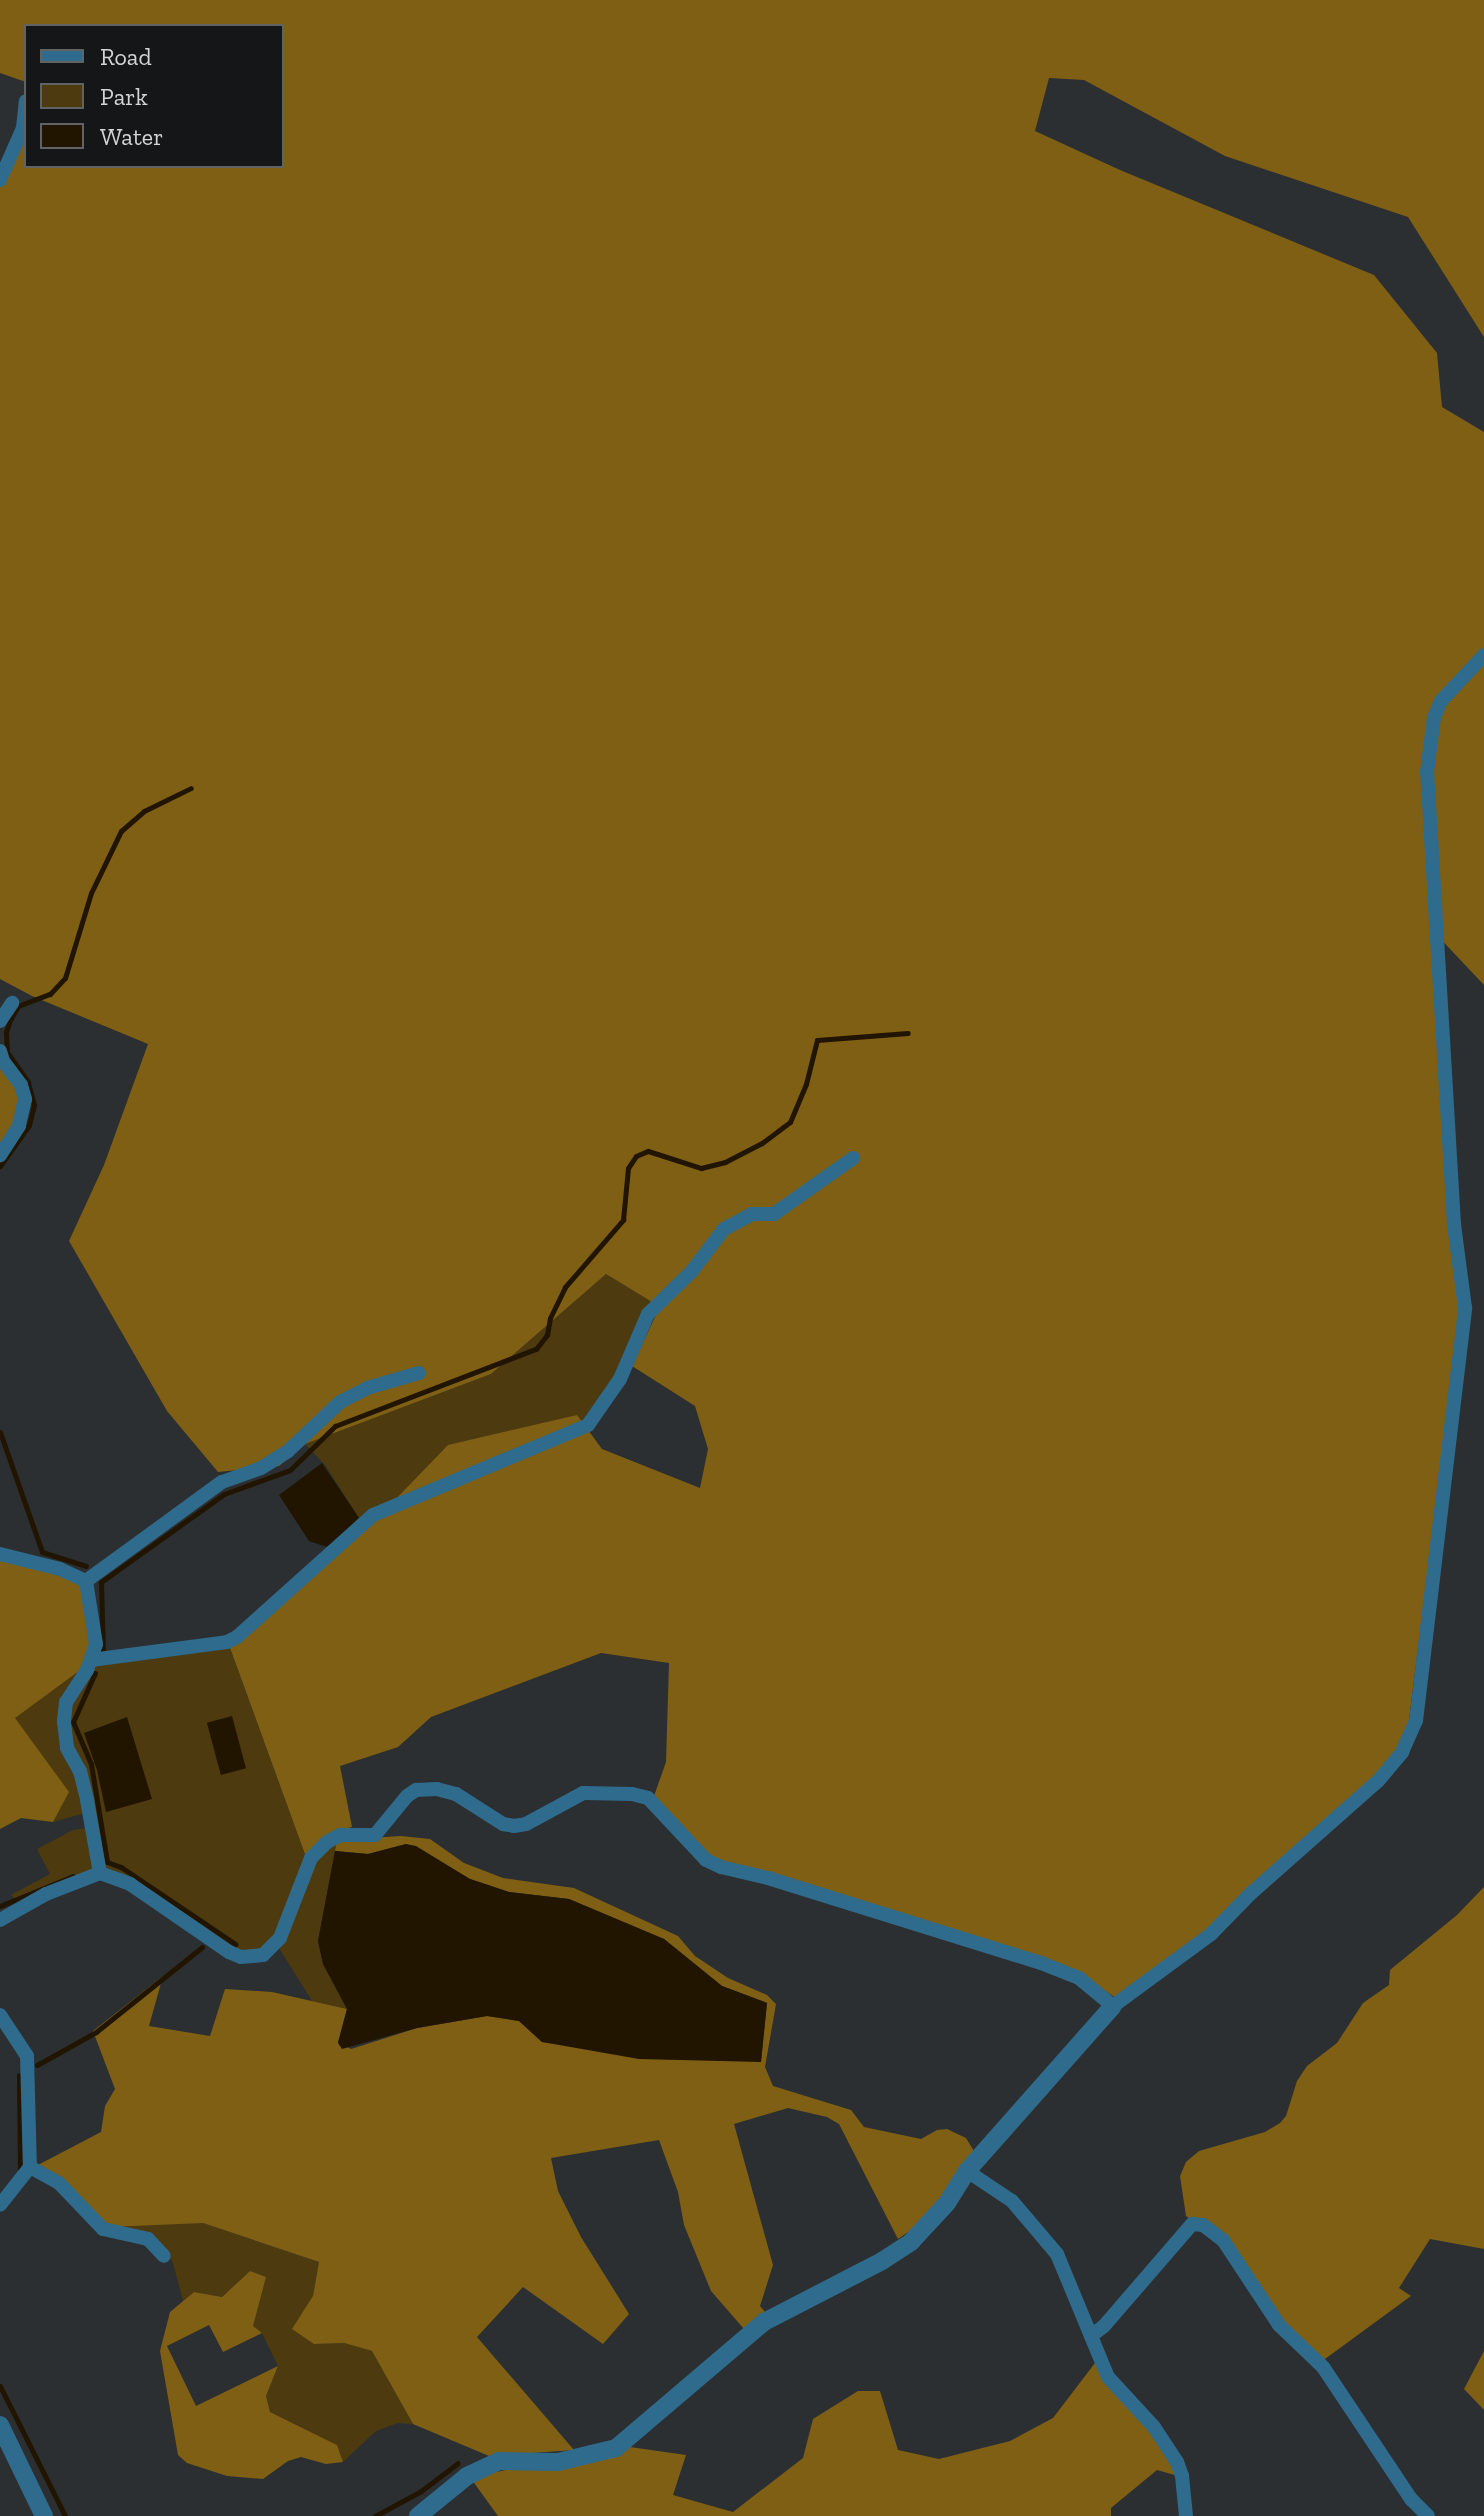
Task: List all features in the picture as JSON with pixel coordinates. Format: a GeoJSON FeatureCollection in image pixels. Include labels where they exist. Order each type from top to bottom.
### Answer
{"type":"FeatureCollection","features":[{"type":"Feature","properties":{"kind":"street"},"geometry":{"type":"LineString","coordinates":[[0,180],[24,119]]}},
{"type":"Feature","properties":{"kind":"street"},"geometry":{"type":"LineString","coordinates":[[418,2516],[467,2476],[499,2461],[558,2462],[616,2448],[764,2322],[882,2261],[911,2242],[947,2203],[967,2171],[1113,2006],[1211,1934],[1249,1895],[1378,1781],[1402,1752],[1413,1730],[1465,1308],[1454,1224],[1427,772],[1434,718],[1441,701],[1484,655]]}},
{"type":"Feature","properties":{"kind":"street"},"geometry":{"type":"LineString","coordinates":[[0,1021],[12,1003]]}},
{"type":"Feature","properties":{"kind":"street"},"geometry":{"type":"LineString","coordinates":[[0,1051],[3,1061],[21,1085],[25,1099],[19,1126],[0,1155]]}},
{"type":"Feature","properties":{"kind":"street"},"geometry":{"type":"LineString","coordinates":[[91,1660],[227,1642],[237,1637],[373,1515],[588,1425],[620,1379],[648,1314],[692,1271],[724,1229],[752,1214],[774,1214],[853,1158]]}},
{"type":"Feature","properties":{"kind":"street"},"geometry":{"type":"LineString","coordinates":[[86,1581],[222,1482],[261,1468],[288,1451],[340,1402],[367,1388],[419,1373]]}},
{"type":"Feature","properties":{"kind":"street"},"geometry":{"type":"LineString","coordinates":[[0,1554],[60,1569],[86,1581]]}},
{"type":"Feature","properties":{"kind":"street"},"geometry":{"type":"LineString","coordinates":[[86,1581],[96,1644],[91,1660],[66,1702],[64,1722],[67,1748],[80,1771],[87,1800],[100,1873]]}},
{"type":"Feature","properties":{"kind":"street"},"geometry":{"type":"LineString","coordinates":[[0,1920],[46,1894],[100,1873],[130,1884],[229,1952],[253,1957],[263,1955],[280,1938],[311,1858],[327,1842],[340,1835],[375,1835],[399,1804],[416,1790],[437,1789],[456,1794],[503,1824],[514,1826],[526,1824],[583,1793],[632,1794],[648,1798],[706,1860],[721,1867],[768,1878],[1041,1963],[1079,1978],[1113,2006]]}},
{"type":"Feature","properties":{"kind":"street"},"geometry":{"type":"LineString","coordinates":[[0,2015],[27,2056],[30,2167],[0,2205]]}},
{"type":"Feature","properties":{"kind":"street"},"geometry":{"type":"LineString","coordinates":[[30,2167],[59,2183],[103,2229],[148,2239],[164,2256]]}},
{"type":"Feature","properties":{"kind":"street"},"geometry":{"type":"LineString","coordinates":[[967,2171],[1012,2201],[1057,2254],[1108,2377],[1154,2427],[1177,2462],[1182,2476],[1186,2516]]}},
{"type":"Feature","properties":{"kind":"street"},"geometry":{"type":"LineString","coordinates":[[1091,2336],[1104,2326],[1192,2224],[1203,2225],[1223,2240],[1279,2325],[1323,2367],[1411,2499],[1428,2516]]}},
{"type":"Feature","properties":{"kind":"street"},"geometry":{"type":"LineString","coordinates":[[0,2425],[44,2516]]}},
{"type":"Feature","properties":{"kind":"green space"},"geometry":{"type":"Polygon","coordinates":[[[606,1274],[652,1302],[623,1364],[582,1422],[359,1518],[325,1465],[305,1444],[491,1374],[606,1274]]]}},
{"type":"Feature","properties":{"kind":"green space"},"geometry":{"type":"Polygon","coordinates":[[[229,1645],[306,1857],[272,1943],[259,1953],[244,1953],[104,1869],[70,1739],[70,1708],[96,1663],[229,1645]]]}},
{"type":"Feature","properties":{"kind":"green space"},"geometry":{"type":"Polygon","coordinates":[[[79,1671],[66,1696],[85,1813],[53,1822],[68,1792],[14,1718],[79,1671]]]}},
{"type":"Feature","properties":{"kind":"green space"},"geometry":{"type":"Polygon","coordinates":[[[87,1828],[93,1866],[90,1876],[19,1903],[11,1895],[50,1874],[37,1849],[73,1830],[87,1828]]]}},
{"type":"Feature","properties":{"kind":"green space"},"geometry":{"type":"Polygon","coordinates":[[[337,1840],[318,1941],[323,1964],[347,2009],[312,2001],[279,1948],[311,1868],[337,1840]]]}},
{"type":"Feature","properties":{"kind":"green space"},"geometry":{"type":"Polygon","coordinates":[[[203,2223],[319,2262],[313,2296],[314,2344],[344,2343],[372,2351],[413,2424],[398,2423],[376,2431],[343,2462],[337,2445],[270,2412],[266,2396],[278,2366],[262,2333],[252,2326],[266,2277],[250,2271],[222,2297],[194,2292],[183,2301],[173,2263],[163,2246],[109,2227],[203,2223]]]}},
{"type":"Feature","properties":{"kind":"shaded area"},"geometry":{"type":"Polygon","coordinates":[[[0,0],[1484,0],[1484,337],[1408,217],[1225,156],[1084,80],[1049,78],[1035,131],[1120,170],[1374,275],[1437,353],[1442,407],[1484,432],[1484,985],[1434,932],[1460,1311],[1407,1736],[1383,1771],[1203,1936],[1116,1998],[1070,1968],[722,1862],[706,1853],[654,1796],[666,1762],[669,1663],[601,1653],[431,1717],[398,1747],[340,1766],[352,1827],[329,1833],[306,1857],[229,1645],[390,1505],[448,1445],[577,1415],[602,1449],[700,1488],[708,1449],[695,1406],[632,1366],[656,1315],[652,1302],[606,1274],[491,1374],[305,1444],[279,1466],[218,1472],[167,1411],[69,1241],[104,1165],[148,1044],[32,996],[0,979],[0,186],[24,130],[24,168],[284,168],[284,24],[24,24],[24,81],[0,73],[0,0]]]}},
{"type":"Feature","properties":{"kind":"shaded area"},"geometry":{"type":"Polygon","coordinates":[[[0,1067],[19,1087],[20,1115],[0,1150],[0,1067]]]}},
{"type":"Feature","properties":{"kind":"shaded area"},"geometry":{"type":"Polygon","coordinates":[[[0,1556],[80,1583],[93,1651],[79,1671],[15,1718],[69,1792],[53,1822],[21,1818],[0,1829],[0,1556]]]}},
{"type":"Feature","properties":{"kind":"shaded area"},"geometry":{"type":"Polygon","coordinates":[[[401,1836],[430,1839],[464,1863],[503,1878],[574,1888],[678,1936],[695,1956],[728,1978],[767,1995],[776,2004],[765,2067],[773,2086],[851,2110],[864,2127],[921,2139],[937,2130],[947,2129],[966,2138],[977,2156],[917,2226],[898,2239],[839,2124],[827,2117],[788,2108],[734,2124],[773,2265],[760,2306],[765,2312],[744,2329],[711,2291],[684,2225],[678,2192],[659,2140],[551,2158],[558,2191],[581,2237],[629,2314],[603,2344],[523,2287],[477,2337],[574,2450],[489,2456],[413,2424],[372,2351],[344,2343],[314,2344],[292,2329],[313,2296],[319,2262],[203,2223],[109,2227],[36,2166],[101,2132],[105,2106],[115,2089],[93,2031],[163,1976],[149,2026],[210,2036],[225,1989],[272,1992],[347,2009],[338,2042],[351,2049],[417,2028],[487,2016],[519,2021],[542,2042],[761,2061],[767,2003],[722,1986],[664,1939],[569,1899],[509,1892],[470,1879],[406,1844],[368,1854],[335,1851],[337,1840],[401,1836]]]}},
{"type":"Feature","properties":{"kind":"shaded area"},"geometry":{"type":"Polygon","coordinates":[[[1484,1887],[1484,2249],[1430,2239],[1399,2288],[1411,2296],[1325,2359],[1320,2358],[1280,2321],[1232,2248],[1186,2216],[1180,2176],[1186,2162],[1199,2151],[1265,2132],[1280,2123],[1286,2116],[1297,2081],[1307,2066],[1337,2043],[1363,2003],[1389,1985],[1390,1970],[1457,1915],[1484,1887]]]}},
{"type":"Feature","properties":{"kind":"shaded area"},"geometry":{"type":"Polygon","coordinates":[[[250,2271],[266,2277],[253,2326],[262,2333],[223,2352],[209,2325],[167,2346],[196,2406],[278,2366],[266,2396],[270,2412],[337,2445],[343,2462],[326,2464],[301,2457],[288,2461],[263,2479],[227,2476],[187,2463],[178,2455],[160,2351],[170,2312],[194,2292],[222,2297],[250,2271]]]}},
{"type":"Feature","properties":{"kind":"shaded area"},"geometry":{"type":"Polygon","coordinates":[[[1484,2351],[1484,2410],[1464,2389],[1484,2351]]]}},
{"type":"Feature","properties":{"kind":"shaded area"},"geometry":{"type":"Polygon","coordinates":[[[1095,2363],[1151,2430],[1178,2476],[1157,2470],[1111,2508],[1111,2516],[498,2516],[472,2480],[495,2472],[630,2447],[686,2455],[673,2495],[733,2512],[803,2458],[813,2419],[858,2391],[880,2391],[898,2450],[939,2459],[1010,2441],[1053,2418],[1095,2363]]]}},
{"type":"Feature","properties":{"kind":"water"},"geometry":{"type":"Polygon","coordinates":[[[322,1463],[359,1518],[330,1548],[309,1541],[279,1495],[322,1463]]]}},
{"type":"Feature","properties":{"kind":"water"},"geometry":{"type":"Polygon","coordinates":[[[232,1716],[246,1768],[221,1775],[207,1723],[232,1716]]]}},
{"type":"Feature","properties":{"kind":"water"},"geometry":{"type":"Polygon","coordinates":[[[127,1717],[152,1799],[106,1812],[97,1770],[84,1733],[127,1717]]]}},
{"type":"Feature","properties":{"kind":"water"},"geometry":{"type":"Polygon","coordinates":[[[406,1844],[416,1846],[470,1879],[509,1892],[569,1899],[664,1939],[722,1986],[767,2003],[761,2062],[639,2059],[542,2042],[519,2021],[487,2016],[417,2028],[342,2049],[338,2043],[347,2009],[323,1964],[318,1941],[335,1851],[368,1854],[406,1844]]]}},
{"type":"Feature","properties":{"kind":"waterway"},"geometry":{"type":"LineString","coordinates":[[0,1166],[29,1125],[34,1105],[28,1082],[7,1052],[6,1032],[10,1020],[18,1006],[50,994],[65,978],[91,893],[121,831],[144,811],[191,788]]}},
{"type":"Feature","properties":{"kind":"waterway"},"geometry":{"type":"LineString","coordinates":[[103,1653],[101,1582],[224,1494],[290,1470],[335,1426],[536,1349],[547,1335],[550,1318],[565,1287],[623,1220],[628,1168],[636,1156],[648,1151],[701,1168],[725,1162],[762,1143],[790,1122],[806,1084],[817,1040],[908,1033]]}},
{"type":"Feature","properties":{"kind":"waterway"},"geometry":{"type":"LineString","coordinates":[[0,1432],[42,1552],[86,1566]]}},
{"type":"Feature","properties":{"kind":"waterway"},"geometry":{"type":"LineString","coordinates":[[95,1673],[73,1722],[91,1764],[107,1862],[121,1867],[235,1944]]}},
{"type":"Feature","properties":{"kind":"waterway"},"geometry":{"type":"LineString","coordinates":[[0,1906],[73,1876]]}},
{"type":"Feature","properties":{"kind":"waterway"},"geometry":{"type":"LineString","coordinates":[[37,2065],[96,2032],[202,1947]]}},
{"type":"Feature","properties":{"kind":"waterway"},"geometry":{"type":"LineString","coordinates":[[19,2075],[20,2174]]}},
{"type":"Feature","properties":{"kind":"waterway"},"geometry":{"type":"LineString","coordinates":[[0,2386],[65,2516]]}},
{"type":"Feature","properties":{"kind":"waterway"},"geometry":{"type":"LineString","coordinates":[[375,2516],[421,2491],[458,2463]]}}]}
